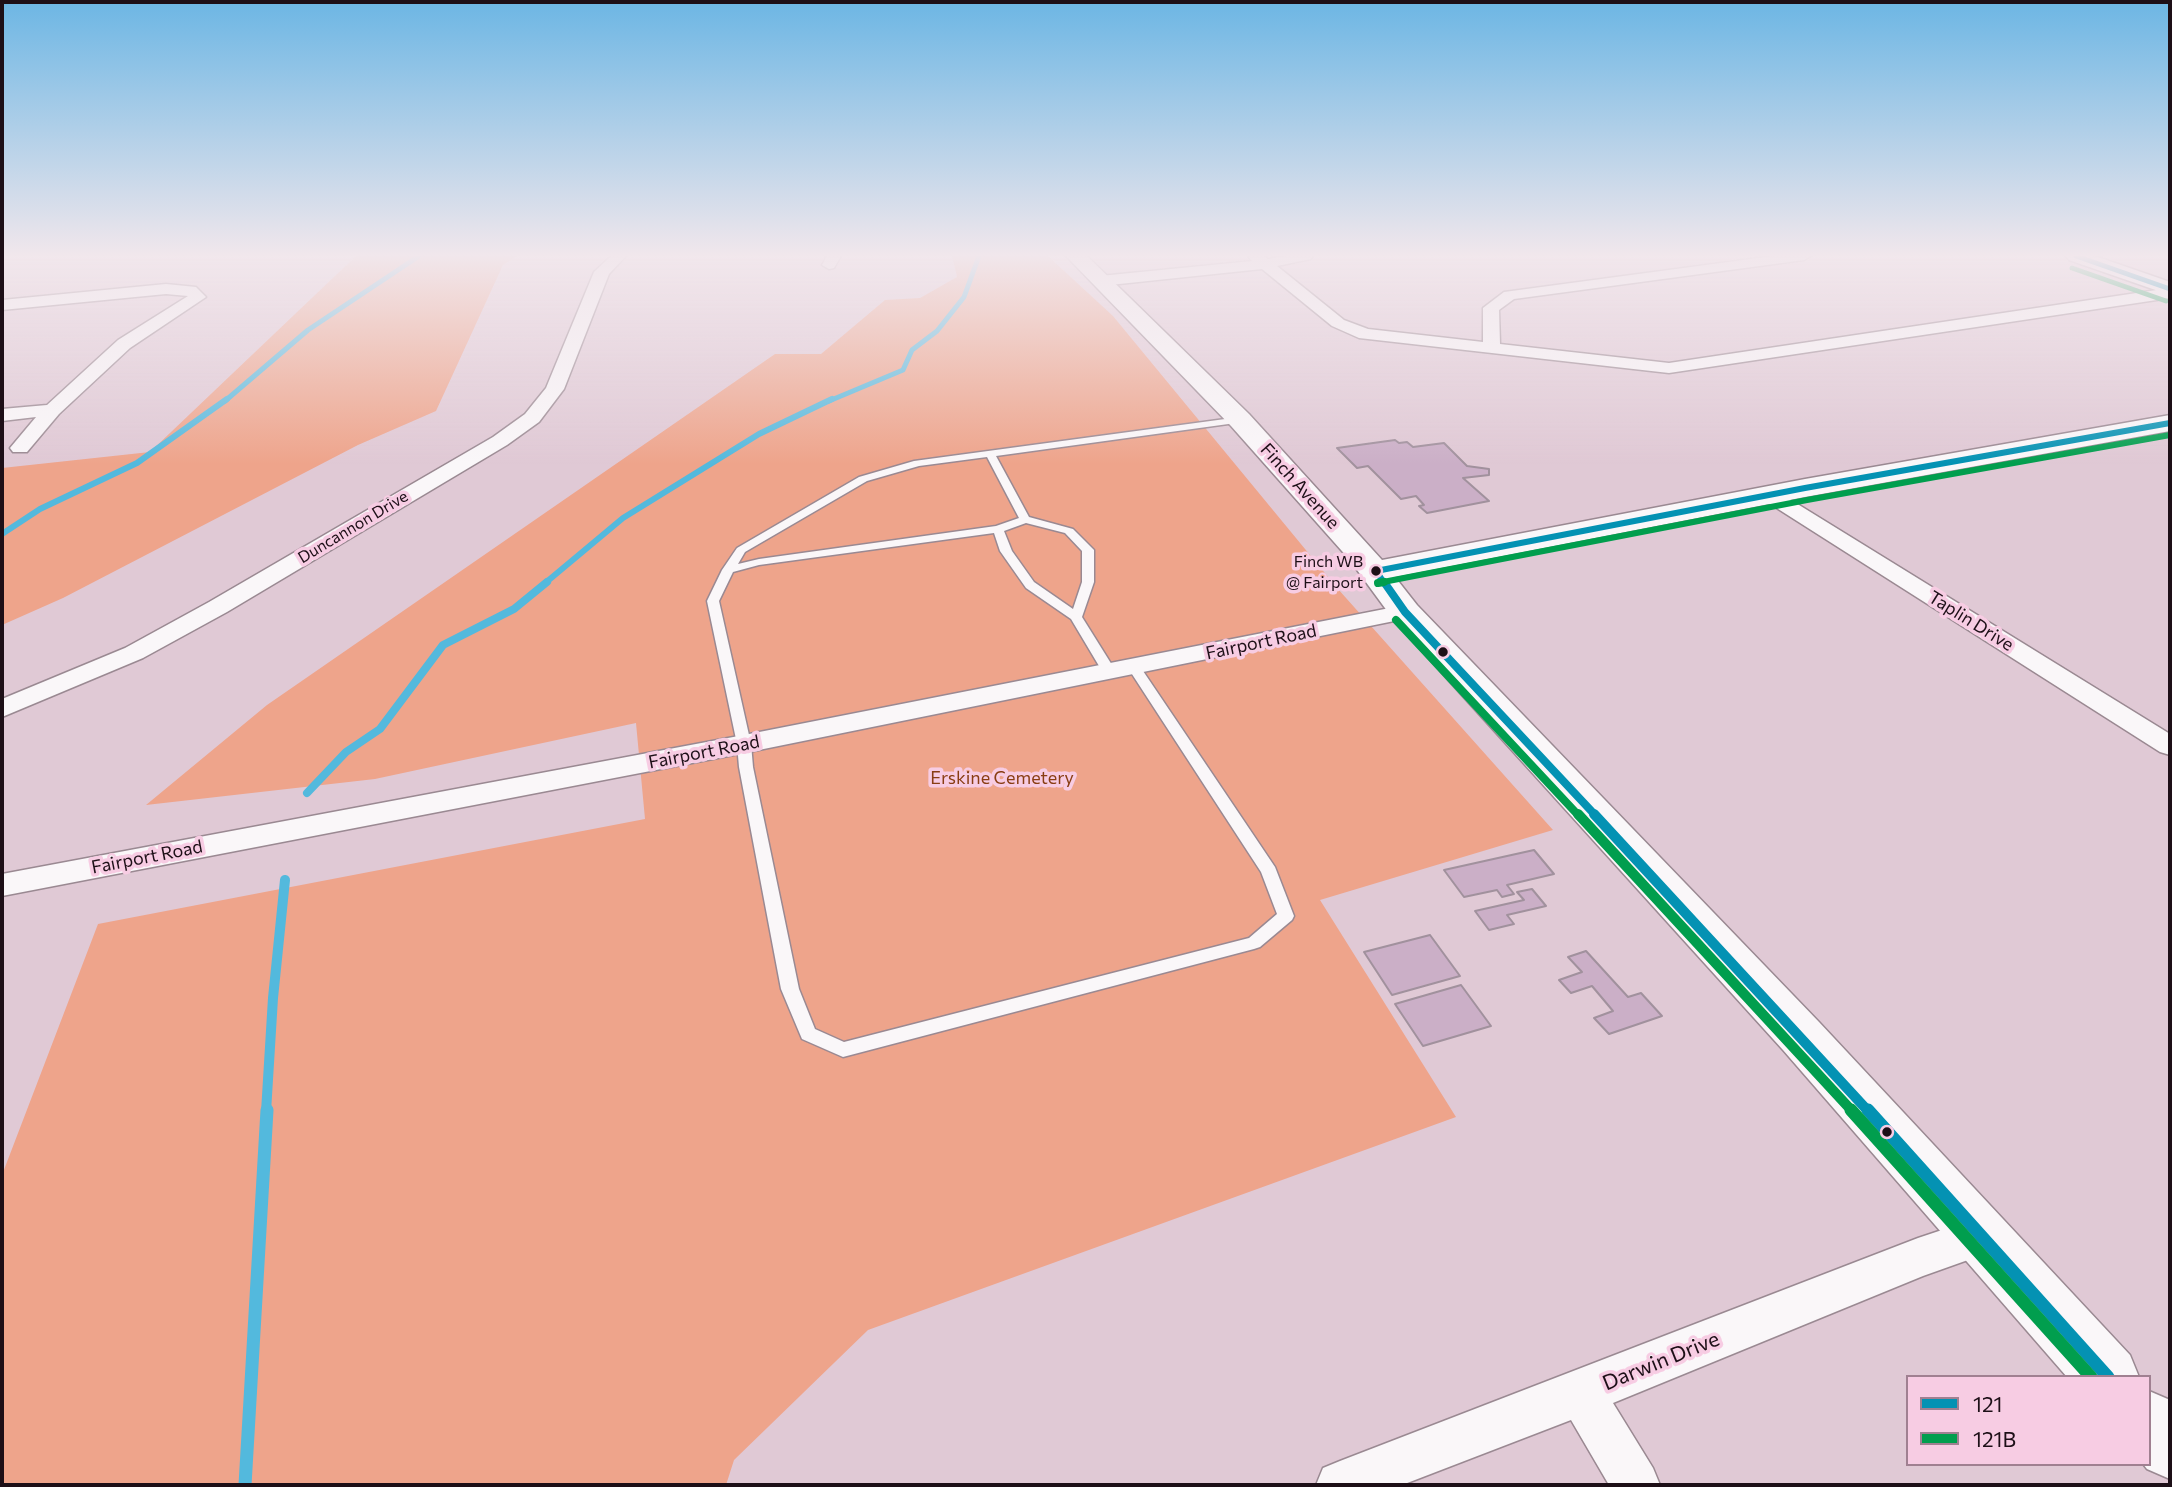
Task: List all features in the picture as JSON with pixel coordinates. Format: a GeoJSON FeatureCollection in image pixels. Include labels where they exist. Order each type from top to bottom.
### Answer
{"type":"FeatureCollection","features":[{"type":"Feature","properties":{"kind":"main road","name":"Finch Avenue"},"geometry":{"type":"LineString","coordinates":[[1145,325],[1240,420],[1376,571],[1405,612],[1685,910],[2106,1375]]}},
{"type":"Feature","properties":{"kind":"main road"},"geometry":{"type":"LineString","coordinates":[[1376,571],[2170,423]]}},
{"type":"Feature","properties":{"kind":"main road"},"geometry":{"type":"LineString","coordinates":[[2151,1425],[2170,1446]]}},
{"type":"Feature","properties":{"kind":"street"},"geometry":{"type":"LineString","coordinates":[[20,448],[52,410],[124,344],[153,325]]}},
{"type":"Feature","properties":{"kind":"street","name":"Duncannon Drive"},"geometry":{"type":"LineString","coordinates":[[2,709],[134,653],[218,607],[500,441],[532,418],[555,389],[581,325]]}},
{"type":"Feature","properties":{"kind":"street"},"geometry":{"type":"LineString","coordinates":[[1344,325],[1364,334],[1669,368],[1946,325]]}},
{"type":"Feature","properties":{"kind":"street"},"geometry":{"type":"LineString","coordinates":[[1491,325],[1491,347]]}},
{"type":"Feature","properties":{"kind":"street"},"geometry":{"type":"LineString","coordinates":[[2,415],[52,410]]}},
{"type":"Feature","properties":{"kind":"street","name":"Taplin Drive"},"geometry":{"type":"LineString","coordinates":[[1771,496],[2170,746]]}},
{"type":"Feature","properties":{"kind":"street","name":"Fairport Road"},"geometry":{"type":"LineString","coordinates":[[2,885],[744,744],[1405,612]]}},
{"type":"Feature","properties":{"kind":"street","name":"Darwin Drive"},"geometry":{"type":"LineString","coordinates":[[1340,1485],[1981,1236]]}},
{"type":"Feature","properties":{"kind":"street"},"geometry":{"type":"LineString","coordinates":[[1581,1393],[1636,1485]]}},
{"type":"Feature","properties":{"kind":"lane"},"geometry":{"type":"LineString","coordinates":[[998,529],[1006,551],[1030,585],[1076,617],[1122,670],[1269,872],[1286,916],[1254,943],[843,1050],[808,1034],[790,989],[744,744],[713,601],[728,570],[741,550],[863,479],[918,463],[1240,420]]}},
{"type":"Feature","properties":{"kind":"lane"},"geometry":{"type":"LineString","coordinates":[[990,453],[1025,519]]}},
{"type":"Feature","properties":{"kind":"lane"},"geometry":{"type":"LineString","coordinates":[[728,570],[760,562],[998,529],[1025,519],[1069,531],[1088,550],[1088,582],[1076,617]]}},
{"type":"Feature","properties":{"kind":"green space"},"geometry":{"type":"Polygon","coordinates":[[[283,325],[475,325],[436,411],[358,445],[63,598],[2,625],[2,468],[150,452],[283,325]]]}},
{"type":"Feature","properties":{"kind":"green space","name":"Erskine Cemetery"},"geometry":{"type":"Polygon","coordinates":[[[855,325],[1121,325],[1338,589],[1553,830],[1320,900],[1456,1117],[868,1330],[734,1460],[726,1485],[2,1485],[2,1175],[98,924],[645,819],[636,723],[375,779],[146,805],[267,705],[775,354],[821,354],[855,325]]]}},
{"type":"Feature","properties":{"kind":"building"},"geometry":{"type":"Polygon","coordinates":[[[1395,440],[1399,443],[1407,442],[1413,447],[1444,443],[1467,466],[1489,469],[1489,475],[1463,478],[1489,501],[1427,513],[1419,506],[1424,505],[1416,496],[1401,499],[1368,466],[1357,468],[1337,448],[1395,440]]]}},
{"type":"Feature","properties":{"kind":"building"},"geometry":{"type":"Polygon","coordinates":[[[1534,850],[1554,874],[1507,885],[1514,894],[1502,897],[1497,890],[1464,897],[1444,870],[1534,850]]]}},
{"type":"Feature","properties":{"kind":"building"},"geometry":{"type":"Polygon","coordinates":[[[1532,889],[1546,906],[1507,915],[1514,924],[1489,930],[1475,911],[1524,900],[1517,892],[1532,889]]]}},
{"type":"Feature","properties":{"kind":"building"},"geometry":{"type":"Polygon","coordinates":[[[1430,935],[1460,976],[1392,995],[1364,952],[1430,935]]]}},
{"type":"Feature","properties":{"kind":"building"},"geometry":{"type":"Polygon","coordinates":[[[1586,951],[1628,997],[1641,993],[1662,1016],[1609,1034],[1594,1018],[1613,1011],[1592,986],[1571,993],[1559,980],[1582,972],[1568,957],[1586,951]]]}},
{"type":"Feature","properties":{"kind":"building"},"geometry":{"type":"Polygon","coordinates":[[[1461,985],[1491,1026],[1423,1046],[1395,1004],[1461,985]]]}},
{"type":"Feature","properties":{"kind":"waterway"},"geometry":{"type":"LineString","coordinates":[[225,401],[315,325]]}},
{"type":"Feature","properties":{"kind":"waterway"},"geometry":{"type":"LineString","coordinates":[[829,401],[903,370],[912,350],[941,325]]}},
{"type":"Feature","properties":{"kind":"waterway"},"geometry":{"type":"LineString","coordinates":[[2,534],[40,509],[137,463],[227,399]]}},
{"type":"Feature","properties":{"kind":"waterway"},"geometry":{"type":"LineString","coordinates":[[544,584],[623,518],[759,434],[832,399]]}},
{"type":"Feature","properties":{"kind":"waterway"},"geometry":{"type":"LineString","coordinates":[[307,793],[346,752],[380,729],[443,645],[514,609],[547,582]]}},
{"type":"Feature","properties":{"kind":"waterway"},"geometry":{"type":"LineString","coordinates":[[266,1112],[273,998],[285,880]]}},
{"type":"Feature","properties":{"kind":"waterway"},"geometry":{"type":"LineString","coordinates":[[245,1485],[267,1110]]}},
{"type":"Feature","properties":{"kind":"transit line","name":"121"},"geometry":{"type":"LineString","coordinates":[[2106,1375],[1801,1036],[1405,612],[1376,571],[1805,488],[2170,423]]}},
{"type":"Feature","properties":{"kind":"transit line","name":"121B"},"geometry":{"type":"LineString","coordinates":[[1378,583],[1807,500],[2170,435]]}},
{"type":"Feature","properties":{"kind":"transit line","name":"121B"},"geometry":{"type":"LineString","coordinates":[[1396,620],[1792,1044],[2089,1375]]}},
{"type":"Feature","properties":{"kind":"place","name":"Finch WB @ Fairport"},"geometry":{"type":"Point","coordinates":[1376,571]}}]}
